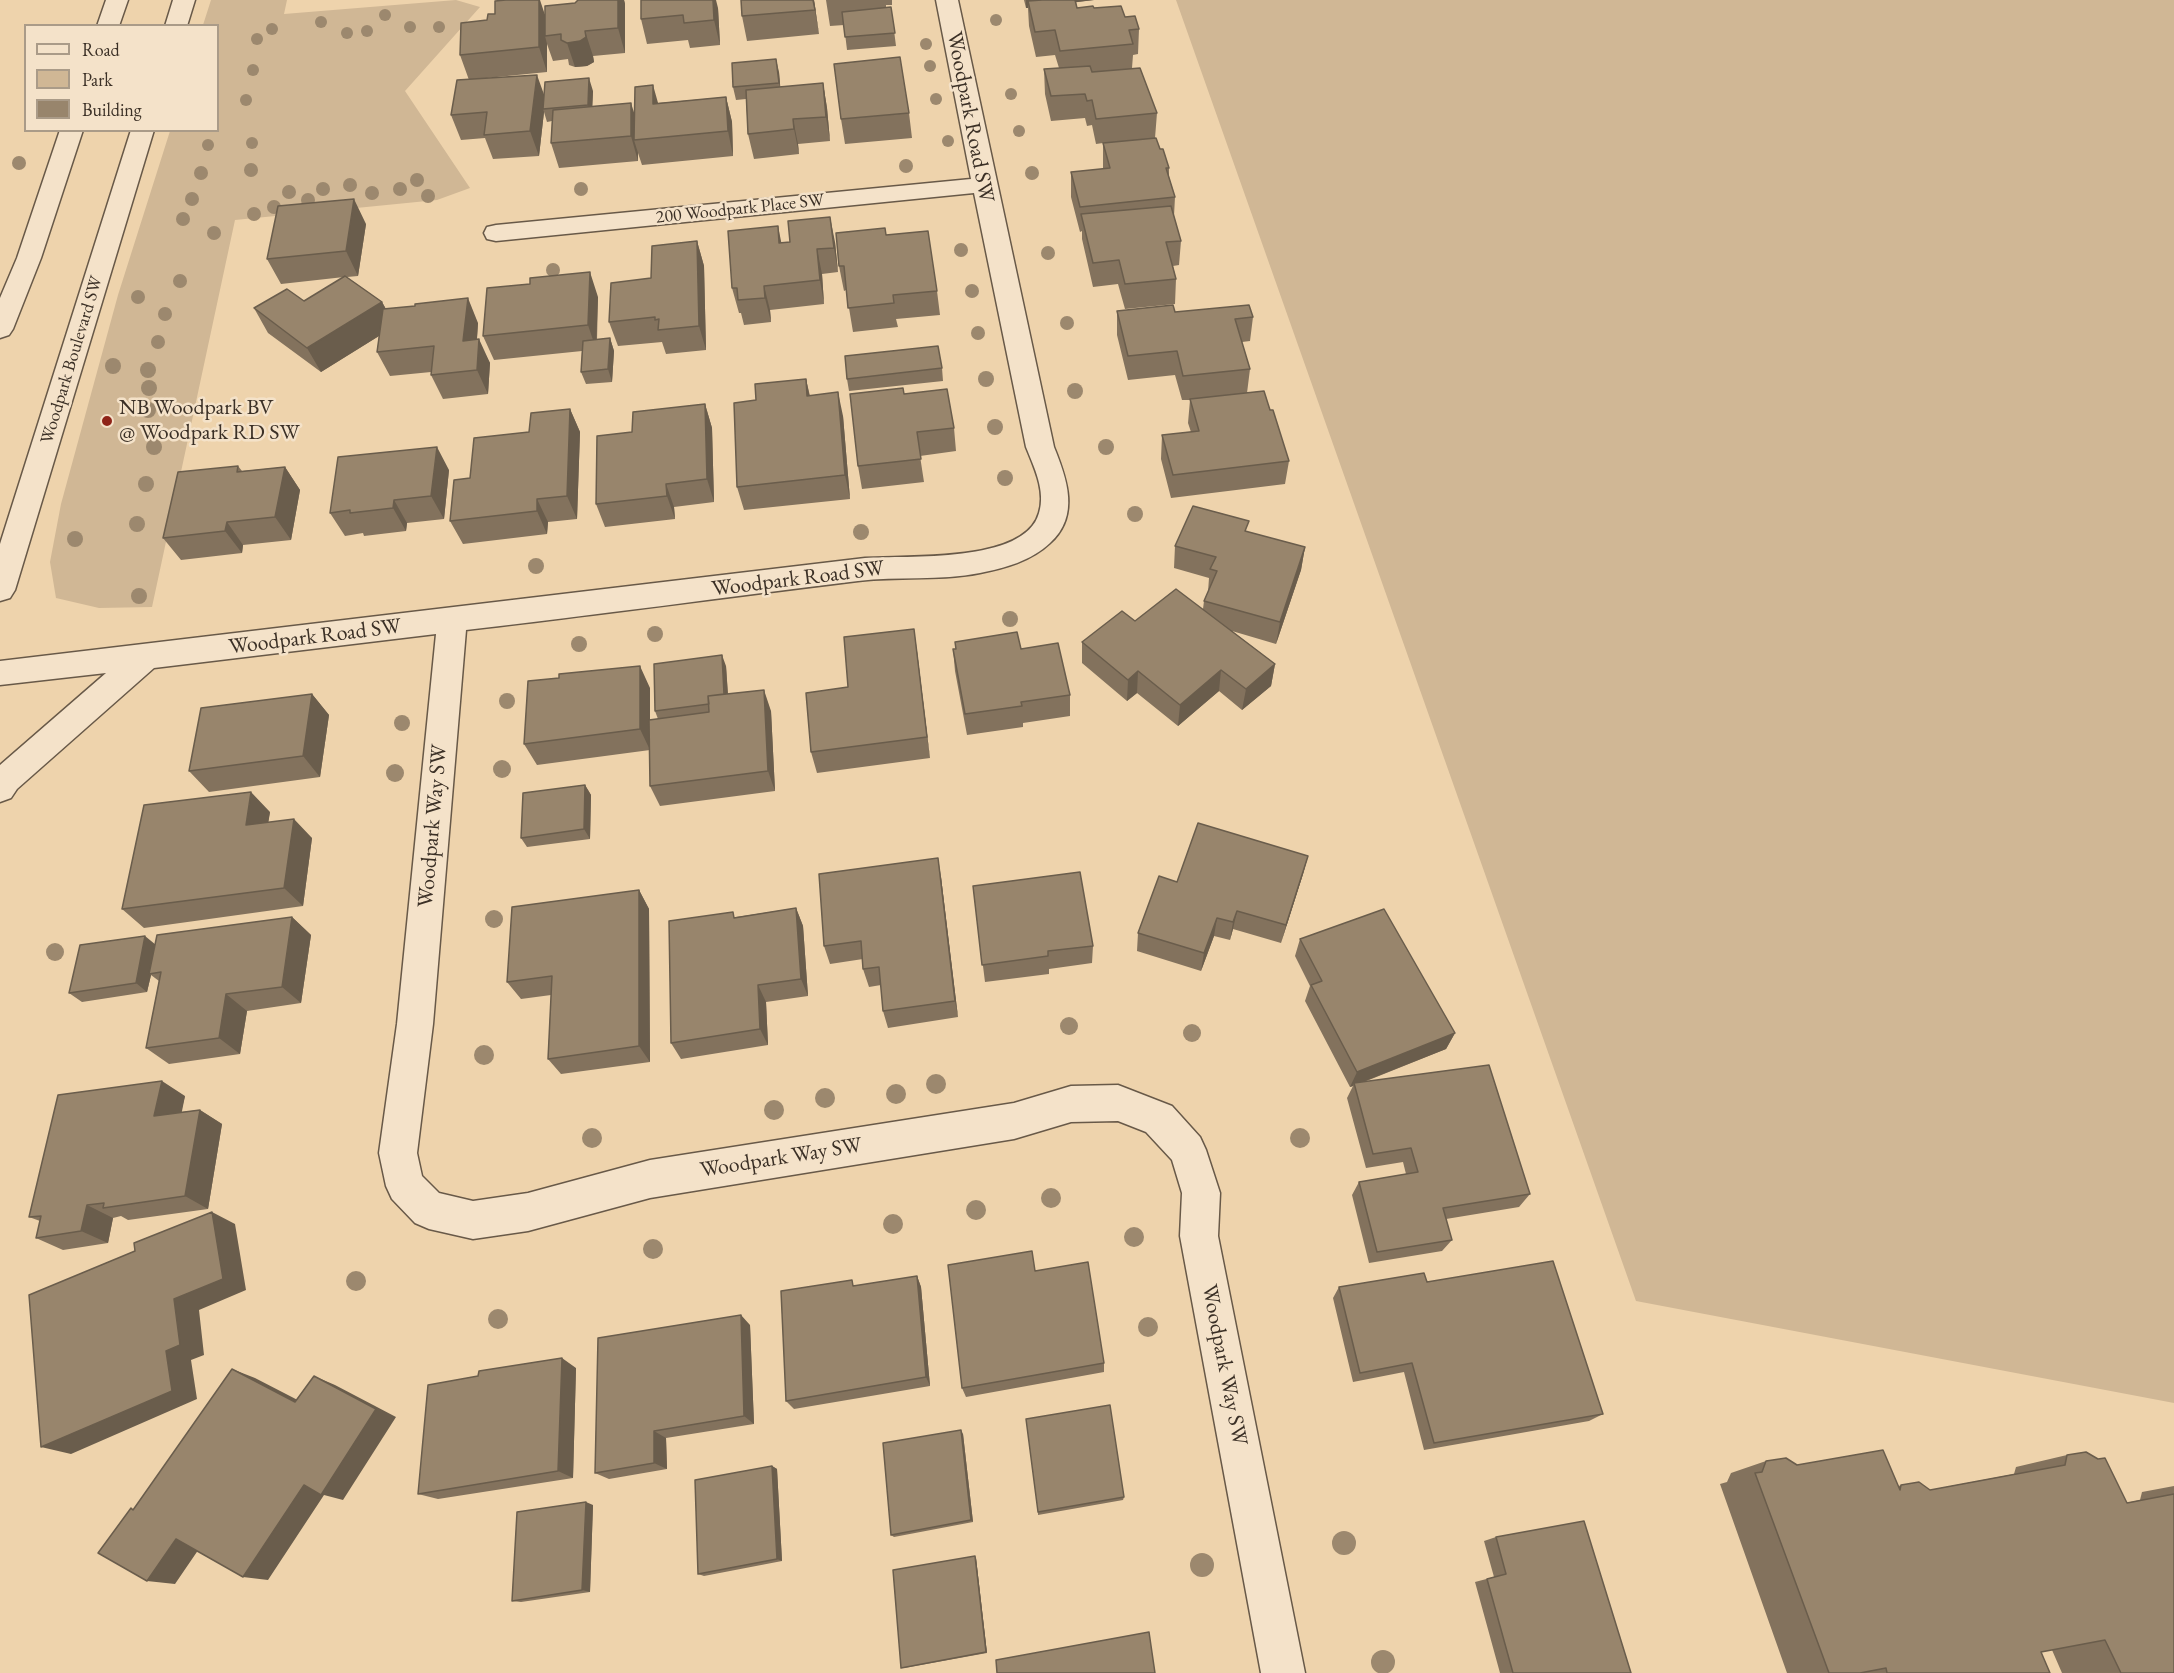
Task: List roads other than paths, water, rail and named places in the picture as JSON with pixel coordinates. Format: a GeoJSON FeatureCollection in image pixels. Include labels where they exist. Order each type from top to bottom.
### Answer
{"type":"FeatureCollection","features":[{"type":"Feature","properties":{"kind":"street"},"geometry":{"type":"LineString","coordinates":[[109,24],[117,0]]}},
{"type":"Feature","properties":{"kind":"street"},"geometry":{"type":"LineString","coordinates":[[177,24],[184,0]]}},
{"type":"Feature","properties":{"kind":"street","name":"Woodpark Road SW"},"geometry":{"type":"LineString","coordinates":[[0,673],[883,568],[974,565],[1009,556],[1033,542],[1052,520],[1057,497],[1051,471],[1040,447],[947,0]]}},
{"type":"Feature","properties":{"kind":"street"},"geometry":{"type":"LineString","coordinates":[[0,329],[29,258],[71,132]]}},
{"type":"Feature","properties":{"kind":"street","name":"Woodpark Boulevard SW"},"geometry":{"type":"LineString","coordinates":[[0,590],[142,132]]}},
{"type":"Feature","properties":{"kind":"street","name":"200 Woodpark Place SW"},"geometry":{"type":"LineString","coordinates":[[496,232],[984,185]]}},
{"type":"Feature","properties":{"kind":"street","name":"Woodpark Way SW"},"geometry":{"type":"LineString","coordinates":[[452,621],[415,1024],[398,1153],[405,1186],[429,1210],[473,1220],[528,1212],[650,1179],[1014,1121],[1071,1104],[1118,1103],[1159,1119],[1187,1150],[1201,1193],[1199,1236],[1283,1673]]}},
{"type":"Feature","properties":{"kind":"street"},"geometry":{"type":"LineString","coordinates":[[0,788],[6,779],[147,656]]}},
{"type":"Feature","properties":{"kind":"place","name":"NB Woodpark BV @ Woodpark RD SW"},"geometry":{"type":"Point","coordinates":[107,421]}}]}
